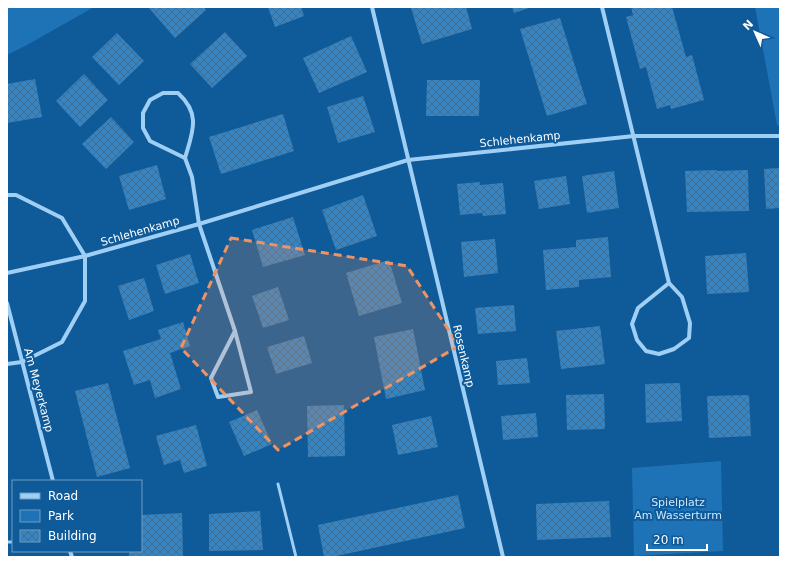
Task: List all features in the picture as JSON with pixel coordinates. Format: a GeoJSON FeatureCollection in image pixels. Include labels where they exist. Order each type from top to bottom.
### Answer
{"type":"FeatureCollection","features":[{"type":"Feature","properties":{"kind":"street"},"geometry":{"type":"LineString","coordinates":[[372,7],[408,160]]}},
{"type":"Feature","properties":{"kind":"street"},"geometry":{"type":"LineString","coordinates":[[602,7],[669,283],[682,297],[690,322],[689,338],[674,348],[659,354],[646,351],[637,340],[632,324],[638,308],[669,283]]}},
{"type":"Feature","properties":{"kind":"street"},"geometry":{"type":"LineString","coordinates":[[185,158],[150,141],[143,128],[143,113],[150,100],[163,93],[178,93],[187,101],[192,112],[194,125],[185,158],[192,177],[200,224],[235,331],[251,392],[218,397],[211,378],[235,331]]}},
{"type":"Feature","properties":{"kind":"street","name":"Schlehenkamp"},"geometry":{"type":"LineString","coordinates":[[7,274],[85,256],[200,224],[408,160],[634,136],[780,136]]}},
{"type":"Feature","properties":{"kind":"street","name":"Rosenkamp"},"geometry":{"type":"LineString","coordinates":[[408,160],[502,557]]}},
{"type":"Feature","properties":{"kind":"street"},"geometry":{"type":"LineString","coordinates":[[7,195],[16,195],[62,218],[85,256],[85,301],[62,342],[22,362],[7,364]]}},
{"type":"Feature","properties":{"kind":"street","name":"Am Meyerkamp"},"geometry":{"type":"LineString","coordinates":[[7,303],[53,480]]}},
{"type":"Feature","properties":{"kind":"lane"},"geometry":{"type":"LineString","coordinates":[[278,484],[296,557]]}},
{"type":"Feature","properties":{"kind":"highlighted area"},"geometry":{"type":"Polygon","coordinates":[[[231,238],[407,266],[459,346],[278,450],[181,348],[231,238]]]}},
{"type":"Feature","properties":{"kind":"green space"},"geometry":{"type":"Polygon","coordinates":[[[7,7],[94,7],[7,55],[7,7]]]}},
{"type":"Feature","properties":{"kind":"green space"},"geometry":{"type":"Polygon","coordinates":[[[755,7],[780,7],[780,126],[777,125],[755,7]]]}},
{"type":"Feature","properties":{"kind":"green space","name":"Spielplatz Am Wasserturm"},"geometry":{"type":"Polygon","coordinates":[[[721,461],[723,551],[634,556],[632,468],[721,461]]]}},
{"type":"Feature","properties":{"kind":"building"},"geometry":{"type":"Polygon","coordinates":[[[204,7],[206,10],[175,38],[149,8],[204,7]]]}},
{"type":"Feature","properties":{"kind":"building"},"geometry":{"type":"Polygon","coordinates":[[[268,7],[301,7],[304,16],[275,27],[268,7]]]}},
{"type":"Feature","properties":{"kind":"building"},"geometry":{"type":"Polygon","coordinates":[[[466,7],[472,29],[422,44],[411,8],[466,7]]]}},
{"type":"Feature","properties":{"kind":"building"},"geometry":{"type":"Polygon","coordinates":[[[512,7],[532,7],[514,13],[512,7]]]}},
{"type":"Feature","properties":{"kind":"building"},"geometry":{"type":"Polygon","coordinates":[[[631,7],[672,7],[686,57],[692,55],[704,100],[671,109],[670,105],[657,109],[646,67],[640,69],[626,17],[633,15],[631,7]]]}},
{"type":"Feature","properties":{"kind":"building"},"geometry":{"type":"Polygon","coordinates":[[[560,18],[587,104],[547,116],[520,29],[560,18]]]}},
{"type":"Feature","properties":{"kind":"building"},"geometry":{"type":"Polygon","coordinates":[[[225,32],[247,56],[212,88],[190,64],[225,32]]]}},
{"type":"Feature","properties":{"kind":"building"},"geometry":{"type":"Polygon","coordinates":[[[117,33],[144,61],[119,85],[92,57],[117,33]]]}},
{"type":"Feature","properties":{"kind":"building"},"geometry":{"type":"Polygon","coordinates":[[[351,36],[367,72],[319,93],[303,58],[351,36]]]}},
{"type":"Feature","properties":{"kind":"building"},"geometry":{"type":"Polygon","coordinates":[[[84,74],[108,100],[80,127],[56,101],[84,74]]]}},
{"type":"Feature","properties":{"kind":"building"},"geometry":{"type":"Polygon","coordinates":[[[35,79],[42,117],[7,123],[7,84],[35,79]]]}},
{"type":"Feature","properties":{"kind":"building"},"geometry":{"type":"Polygon","coordinates":[[[427,80],[480,80],[479,116],[426,116],[427,80]]]}},
{"type":"Feature","properties":{"kind":"building"},"geometry":{"type":"Polygon","coordinates":[[[363,96],[375,132],[338,143],[327,107],[363,96]]]}},
{"type":"Feature","properties":{"kind":"building"},"geometry":{"type":"Polygon","coordinates":[[[283,114],[294,151],[221,174],[209,137],[283,114]]]}},
{"type":"Feature","properties":{"kind":"building"},"geometry":{"type":"Polygon","coordinates":[[[111,117],[134,142],[106,169],[82,144],[111,117]]]}},
{"type":"Feature","properties":{"kind":"building"},"geometry":{"type":"Polygon","coordinates":[[[157,165],[166,199],[129,210],[119,176],[157,165]]]}},
{"type":"Feature","properties":{"kind":"building"},"geometry":{"type":"Polygon","coordinates":[[[780,168],[780,208],[766,209],[764,169],[780,168]]]}},
{"type":"Feature","properties":{"kind":"building"},"geometry":{"type":"Polygon","coordinates":[[[748,170],[749,211],[687,212],[685,171],[748,170]]]}},
{"type":"Feature","properties":{"kind":"building"},"geometry":{"type":"Polygon","coordinates":[[[614,171],[619,208],[587,213],[582,176],[614,171]]]}},
{"type":"Feature","properties":{"kind":"building"},"geometry":{"type":"Polygon","coordinates":[[[566,176],[570,204],[539,209],[534,181],[566,176]]]}},
{"type":"Feature","properties":{"kind":"building"},"geometry":{"type":"Polygon","coordinates":[[[480,182],[480,185],[503,183],[506,214],[483,216],[482,213],[460,215],[457,184],[480,182]]]}},
{"type":"Feature","properties":{"kind":"building"},"geometry":{"type":"Polygon","coordinates":[[[363,195],[377,236],[336,250],[322,210],[363,195]]]}},
{"type":"Feature","properties":{"kind":"building"},"geometry":{"type":"Polygon","coordinates":[[[293,217],[305,255],[263,267],[252,230],[293,217]]]}},
{"type":"Feature","properties":{"kind":"building"},"geometry":{"type":"Polygon","coordinates":[[[608,237],[611,277],[579,280],[579,287],[546,290],[543,250],[576,247],[576,240],[608,237]]]}},
{"type":"Feature","properties":{"kind":"building"},"geometry":{"type":"Polygon","coordinates":[[[495,239],[498,273],[464,277],[461,242],[495,239]]]}},
{"type":"Feature","properties":{"kind":"building"},"geometry":{"type":"Polygon","coordinates":[[[746,253],[749,292],[707,294],[705,256],[746,253]]]}},
{"type":"Feature","properties":{"kind":"building"},"geometry":{"type":"Polygon","coordinates":[[[190,254],[199,283],[165,294],[156,265],[190,254]]]}},
{"type":"Feature","properties":{"kind":"building"},"geometry":{"type":"Polygon","coordinates":[[[389,260],[402,303],[359,316],[346,273],[389,260]]]}},
{"type":"Feature","properties":{"kind":"building"},"geometry":{"type":"Polygon","coordinates":[[[144,278],[154,311],[129,320],[118,286],[144,278]]]}},
{"type":"Feature","properties":{"kind":"building"},"geometry":{"type":"Polygon","coordinates":[[[278,287],[289,320],[263,328],[252,296],[278,287]]]}},
{"type":"Feature","properties":{"kind":"building"},"geometry":{"type":"Polygon","coordinates":[[[514,305],[516,331],[478,334],[475,308],[514,305]]]}},
{"type":"Feature","properties":{"kind":"building"},"geometry":{"type":"Polygon","coordinates":[[[183,322],[190,346],[170,353],[181,389],[155,398],[150,380],[134,385],[123,351],[161,339],[158,330],[183,322]]]}},
{"type":"Feature","properties":{"kind":"building"},"geometry":{"type":"Polygon","coordinates":[[[600,326],[605,364],[561,369],[556,331],[600,326]]]}},
{"type":"Feature","properties":{"kind":"building"},"geometry":{"type":"Polygon","coordinates":[[[413,329],[425,390],[386,399],[374,337],[413,329]]]}},
{"type":"Feature","properties":{"kind":"building"},"geometry":{"type":"Polygon","coordinates":[[[304,336],[312,363],[276,374],[267,347],[304,336]]]}},
{"type":"Feature","properties":{"kind":"building"},"geometry":{"type":"Polygon","coordinates":[[[527,358],[530,383],[498,385],[496,361],[527,358]]]}},
{"type":"Feature","properties":{"kind":"building"},"geometry":{"type":"Polygon","coordinates":[[[108,383],[130,468],[97,477],[75,391],[108,383]]]}},
{"type":"Feature","properties":{"kind":"building"},"geometry":{"type":"Polygon","coordinates":[[[680,383],[682,421],[646,423],[645,384],[680,383]]]}},
{"type":"Feature","properties":{"kind":"building"},"geometry":{"type":"Polygon","coordinates":[[[604,394],[605,429],[567,430],[566,395],[604,394]]]}},
{"type":"Feature","properties":{"kind":"building"},"geometry":{"type":"Polygon","coordinates":[[[749,395],[751,436],[709,438],[707,396],[749,395]]]}},
{"type":"Feature","properties":{"kind":"building"},"geometry":{"type":"Polygon","coordinates":[[[344,405],[345,456],[308,457],[307,406],[344,405]]]}},
{"type":"Feature","properties":{"kind":"building"},"geometry":{"type":"Polygon","coordinates":[[[257,410],[272,444],[244,456],[229,422],[257,410]]]}},
{"type":"Feature","properties":{"kind":"building"},"geometry":{"type":"Polygon","coordinates":[[[536,413],[538,437],[503,440],[501,416],[536,413]]]}},
{"type":"Feature","properties":{"kind":"building"},"geometry":{"type":"Polygon","coordinates":[[[431,416],[438,447],[398,455],[392,425],[431,416]]]}},
{"type":"Feature","properties":{"kind":"building"},"geometry":{"type":"Polygon","coordinates":[[[196,425],[207,466],[184,473],[180,460],[164,465],[156,436],[196,425]]]}},
{"type":"Feature","properties":{"kind":"building"},"geometry":{"type":"Polygon","coordinates":[[[458,495],[465,528],[332,557],[324,557],[318,525],[458,495]]]}},
{"type":"Feature","properties":{"kind":"building"},"geometry":{"type":"Polygon","coordinates":[[[609,501],[611,537],[537,540],[536,504],[609,501]]]}},
{"type":"Feature","properties":{"kind":"building"},"geometry":{"type":"Polygon","coordinates":[[[260,511],[263,550],[209,551],[209,514],[260,511]]]}},
{"type":"Feature","properties":{"kind":"building"},"geometry":{"type":"Polygon","coordinates":[[[182,513],[183,557],[129,557],[129,552],[142,552],[142,515],[182,513]]]}}]}
